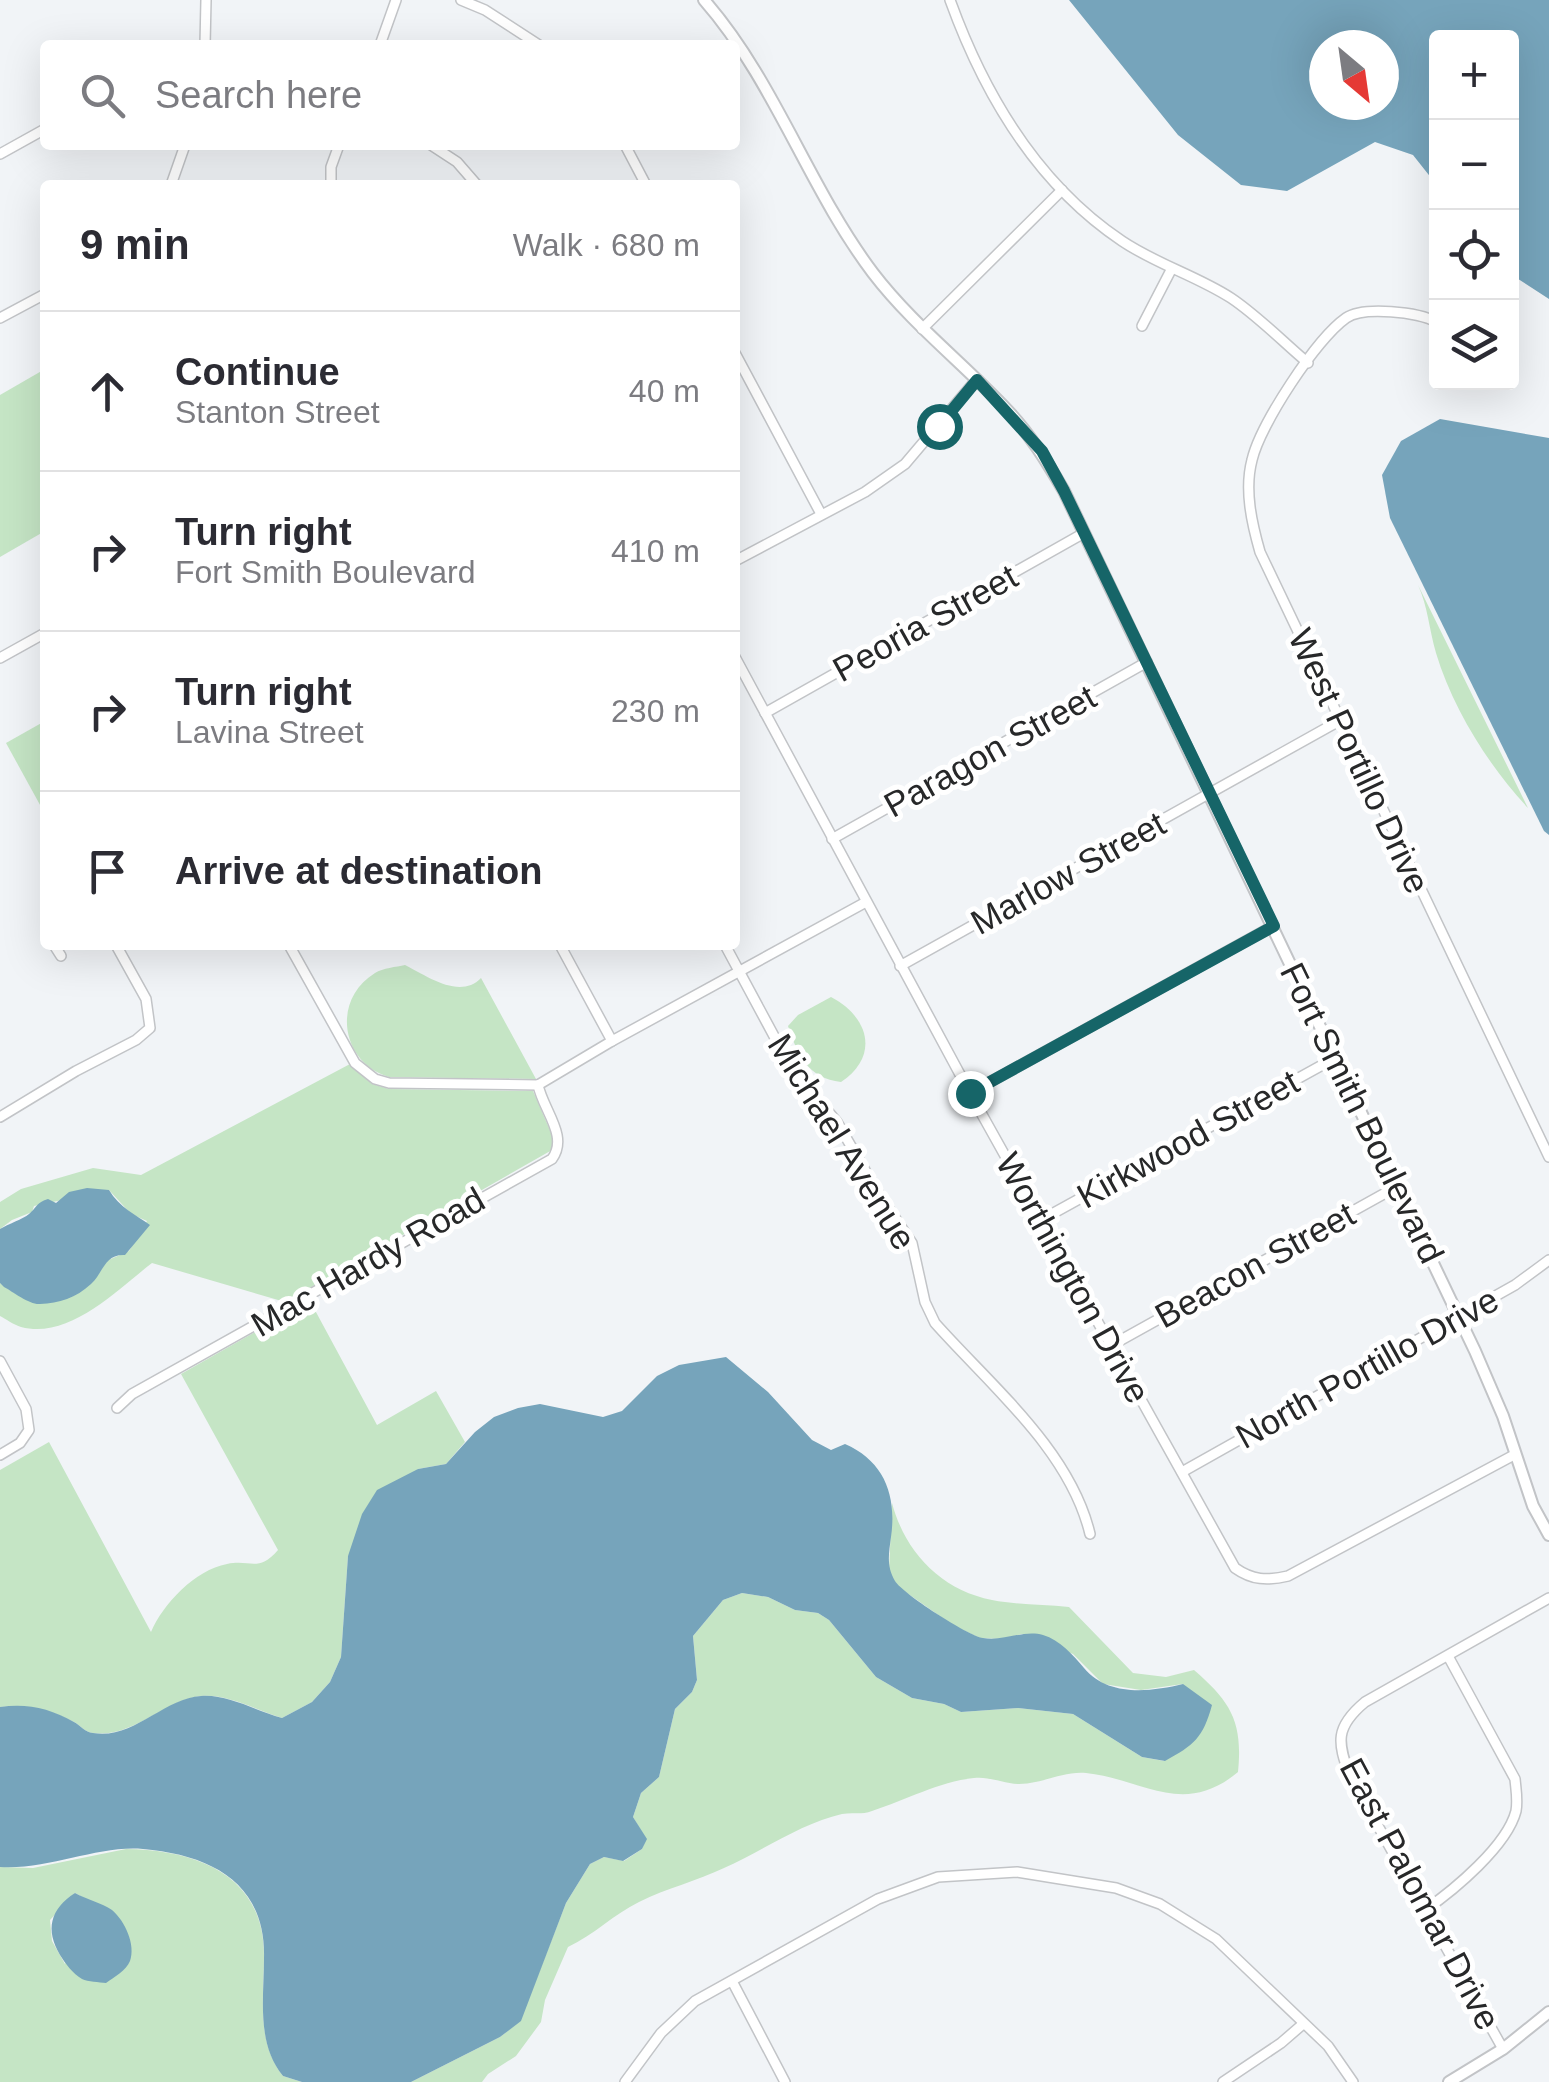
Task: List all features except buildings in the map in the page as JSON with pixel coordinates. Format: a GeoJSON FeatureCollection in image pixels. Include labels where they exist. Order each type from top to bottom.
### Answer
{"type":"FeatureCollection","features":[{"type":"Feature","properties":{"kind":"street"},"geometry":{"type":"LineString","coordinates":[[205,40],[206,0]]}},
{"type":"Feature","properties":{"kind":"street"},"geometry":{"type":"LineString","coordinates":[[382,40],[396,0]]}},
{"type":"Feature","properties":{"kind":"street"},"geometry":{"type":"LineString","coordinates":[[461,0],[485,10],[531,40]]}},
{"type":"Feature","properties":{"kind":"street","name":"Fort Smith Boulevard"},"geometry":{"type":"LineString","coordinates":[[704,0],[734,40]]}},
{"type":"Feature","properties":{"kind":"street"},"geometry":{"type":"LineString","coordinates":[[950,0],[966,44],[1002,116],[1062,190],[1120,240],[1171,270],[1234,299],[1308,363]]}},
{"type":"Feature","properties":{"kind":"street","name":"Fort Smith Boulevard"},"geometry":{"type":"LineString","coordinates":[[740,49],[865,261],[922,329],[977,380],[1042,451],[1459,1316],[1503,1416],[1533,1506],[1549,1535]]}},
{"type":"Feature","properties":{"kind":"street"},"geometry":{"type":"LineString","coordinates":[[0,154],[40,132]]}},
{"type":"Feature","properties":{"kind":"street"},"geometry":{"type":"LineString","coordinates":[[173,180],[182,150]]}},
{"type":"Feature","properties":{"kind":"street"},"geometry":{"type":"LineString","coordinates":[[331,180],[337,150]]}},
{"type":"Feature","properties":{"kind":"street"},"geometry":{"type":"LineString","coordinates":[[439,150],[458,162],[473,180]]}},
{"type":"Feature","properties":{"kind":"street"},"geometry":{"type":"LineString","coordinates":[[627,150],[643,180]]}},
{"type":"Feature","properties":{"kind":"street"},"geometry":{"type":"LineString","coordinates":[[922,329],[1062,190]]}},
{"type":"Feature","properties":{"kind":"street"},"geometry":{"type":"LineString","coordinates":[[1142,326],[1171,270]]}},
{"type":"Feature","properties":{"kind":"street"},"geometry":{"type":"LineString","coordinates":[[0,318],[40,297]]}},
{"type":"Feature","properties":{"kind":"street"},"geometry":{"type":"LineString","coordinates":[[1340,306],[1348,316],[1366,312],[1405,314],[1429,320]]}},
{"type":"Feature","properties":{"kind":"street","name":"West Portillo Drive"},"geometry":{"type":"LineString","coordinates":[[1348,316],[1269,414],[1251,461],[1251,519],[1260,552],[1549,1157]]}},
{"type":"Feature","properties":{"kind":"street"},"geometry":{"type":"LineString","coordinates":[[740,361],[821,514]]}},
{"type":"Feature","properties":{"kind":"street"},"geometry":{"type":"LineString","coordinates":[[740,559],[864,492],[905,464],[977,380]]}},
{"type":"Feature","properties":{"kind":"street","name":"Peoria Street"},"geometry":{"type":"LineString","coordinates":[[766,713],[1084,533]]}},
{"type":"Feature","properties":{"kind":"street"},"geometry":{"type":"LineString","coordinates":[[0,658],[40,637]]}},
{"type":"Feature","properties":{"kind":"street","name":"Paragon Street"},"geometry":{"type":"LineString","coordinates":[[832,839],[1147,662]]}},
{"type":"Feature","properties":{"kind":"street","name":"Worthington Drive"},"geometry":{"type":"LineString","coordinates":[[740,665],[900,966],[1234,1568],[1247,1576],[1269,1580],[1288,1576],[1514,1455]]}},
{"type":"Feature","properties":{"kind":"street","name":"Marlow Street"},"geometry":{"type":"LineString","coordinates":[[900,966],[1340,721]]}},
{"type":"Feature","properties":{"kind":"street"},"geometry":{"type":"LineString","coordinates":[[292,950],[355,1063],[375,1079],[389,1083],[538,1085],[866,902]]}},
{"type":"Feature","properties":{"kind":"street"},"geometry":{"type":"LineString","coordinates":[[970,1093],[1274,926]]}},
{"type":"Feature","properties":{"kind":"street"},"geometry":{"type":"LineString","coordinates":[[57,950],[61,956]]}},
{"type":"Feature","properties":{"kind":"street"},"geometry":{"type":"LineString","coordinates":[[0,1117],[136,1040],[150,1028],[146,1000],[119,950]]}},
{"type":"Feature","properties":{"kind":"street"},"geometry":{"type":"LineString","coordinates":[[563,950],[612,1041]]}},
{"type":"Feature","properties":{"kind":"street","name":"Michael Avenue"},"geometry":{"type":"LineString","coordinates":[[728,950],[788,1064],[837,1122],[912,1242],[925,1302],[935,1323],[1054,1458],[1086,1517],[1090,1534]]}},
{"type":"Feature","properties":{"kind":"street","name":"Kirkwood Street"},"geometry":{"type":"LineString","coordinates":[[1041,1220],[1335,1058]]}},
{"type":"Feature","properties":{"kind":"street","name":"Mac Hardy Road"},"geometry":{"type":"LineString","coordinates":[[118,1408],[132,1394],[552,1159],[559,1144],[558,1133],[541,1102],[538,1085]]}},
{"type":"Feature","properties":{"kind":"street","name":"Beacon Street"},"geometry":{"type":"LineString","coordinates":[[1112,1344],[1398,1186]]}},
{"type":"Feature","properties":{"kind":"street","name":"North Portillo Drive"},"geometry":{"type":"LineString","coordinates":[[1182,1472],[1515,1285],[1549,1260]]}},
{"type":"Feature","properties":{"kind":"street"},"geometry":{"type":"LineString","coordinates":[[0,1361],[26,1409],[29,1430],[20,1443],[0,1455]]}},
{"type":"Feature","properties":{"kind":"street"},"geometry":{"type":"LineString","coordinates":[[1425,1910],[1460,1886],[1510,1826],[1517,1798],[1515,1779],[1448,1656],[1549,1598]]}},
{"type":"Feature","properties":{"kind":"street","name":"East Palomar Drive"},"geometry":{"type":"LineString","coordinates":[[1448,1656],[1364,1702],[1342,1724],[1340,1738],[1350,1776],[1503,2050]]}},
{"type":"Feature","properties":{"kind":"street"},"geometry":{"type":"LineString","coordinates":[[625,2082],[672,2022],[695,2002],[878,1899],[938,1877],[1017,1872],[1116,1888],[1160,1904],[1216,1939],[1328,2046],[1353,2082]]}},
{"type":"Feature","properties":{"kind":"street"},"geometry":{"type":"LineString","coordinates":[[732,1981],[785,2082]]}},
{"type":"Feature","properties":{"kind":"street"},"geometry":{"type":"LineString","coordinates":[[1449,2082],[1503,2050],[1549,2012]]}},
{"type":"Feature","properties":{"kind":"street"},"geometry":{"type":"LineString","coordinates":[[1223,2082],[1282,2043],[1303,2024]]}},
{"type":"Feature","properties":{"kind":"green space"},"geometry":{"type":"Polygon","coordinates":[[[40,372],[40,534],[0,557],[0,395],[40,372]]]}},
{"type":"Feature","properties":{"kind":"green space"},"geometry":{"type":"Polygon","coordinates":[[[1418,585],[1528,808],[1499,774],[1462,715],[1443,674],[1418,585]]]}},
{"type":"Feature","properties":{"kind":"green space"},"geometry":{"type":"Polygon","coordinates":[[[40,724],[40,805],[6,743],[40,724]]]}},
{"type":"Feature","properties":{"kind":"green space"},"geometry":{"type":"Polygon","coordinates":[[[405,965],[454,986],[463,987],[481,978],[536,1079],[389,1077],[360,1059],[348,1030],[347,1014],[352,999],[375,973],[405,965]]]}},
{"type":"Feature","properties":{"kind":"green space"},"geometry":{"type":"Polygon","coordinates":[[[831,997],[854,1015],[865,1037],[861,1061],[841,1082],[820,1076],[806,1064],[788,1026],[798,1015],[831,997]]]}},
{"type":"Feature","properties":{"kind":"green space"},"geometry":{"type":"Polygon","coordinates":[[[350,1064],[372,1084],[389,1089],[533,1091],[552,1135],[552,1150],[285,1302],[152,1263],[108,1299],[57,1326],[21,1327],[0,1316],[0,1283],[29,1299],[59,1300],[73,1295],[97,1276],[106,1261],[129,1251],[147,1221],[131,1214],[109,1190],[34,1206],[32,1212],[0,1229],[0,1202],[21,1189],[93,1168],[141,1175],[350,1064]]]}},
{"type":"Feature","properties":{"kind":"green space"},"geometry":{"type":"Polygon","coordinates":[[[310,1301],[377,1425],[436,1391],[465,1442],[446,1464],[418,1469],[348,1556],[341,1657],[330,1682],[312,1702],[282,1718],[232,1700],[201,1696],[107,1733],[90,1732],[65,1717],[38,1709],[0,1707],[0,1470],[49,1442],[151,1632],[163,1610],[203,1573],[227,1564],[259,1563],[278,1550],[181,1374],[310,1301]]]}},
{"type":"Feature","properties":{"kind":"green space"},"geometry":{"type":"Polygon","coordinates":[[[892,1503],[916,1553],[957,1588],[992,1600],[1069,1607],[1133,1673],[1166,1677],[1194,1670],[1217,1692],[1232,1714],[1238,1739],[1238,1772],[1218,1785],[1181,1794],[1086,1773],[1019,1784],[974,1778],[935,1787],[868,1812],[827,1818],[714,1873],[639,1902],[568,1947],[545,2000],[541,2022],[516,2056],[482,2082],[411,2082],[500,2037],[520,2021],[566,1903],[590,1864],[604,1857],[624,1861],[642,1849],[646,1839],[633,1817],[641,1793],[659,1777],[675,1709],[692,1692],[697,1680],[693,1636],[723,1600],[742,1593],[818,1613],[829,1620],[876,1677],[912,1698],[944,1704],[961,1712],[1018,1708],[1073,1714],[1142,1757],[1164,1761],[1183,1684],[1141,1690],[1103,1684],[1073,1654],[1022,1634],[980,1638],[954,1626],[897,1586],[889,1571],[892,1503]]]}},
{"type":"Feature","properties":{"kind":"green space"},"geometry":{"type":"Polygon","coordinates":[[[126,1849],[178,1855],[222,1873],[253,1906],[261,1929],[263,2019],[274,2063],[283,2076],[302,2082],[0,2082],[0,1867],[33,1868],[126,1849]],[[75,1893],[50,1920],[52,1941],[65,1964],[90,1901],[75,1893]]]}},
{"type":"Feature","properties":{"kind":"water"},"geometry":{"type":"Polygon","coordinates":[[[1069,0],[1549,0],[1549,299],[1519,280],[1519,30],[1429,30],[1429,175],[1413,155],[1375,142],[1287,191],[1241,185],[1178,135],[1069,0]]]}},
{"type":"Feature","properties":{"kind":"water"},"geometry":{"type":"Polygon","coordinates":[[[1440,419],[1549,438],[1549,835],[1390,518],[1382,475],[1401,441],[1440,419]]]}},
{"type":"Feature","properties":{"kind":"water"},"geometry":{"type":"Polygon","coordinates":[[[87,1188],[109,1190],[123,1206],[150,1225],[125,1255],[113,1257],[91,1284],[73,1296],[36,1304],[4,1287],[0,1283],[0,1229],[26,1216],[44,1200],[56,1203],[69,1192],[87,1188]]]}},
{"type":"Feature","properties":{"kind":"water"},"geometry":{"type":"Polygon","coordinates":[[[726,1357],[768,1392],[812,1440],[831,1450],[845,1444],[878,1470],[892,1507],[890,1570],[910,1595],[983,1638],[1028,1634],[1049,1637],[1066,1648],[1094,1677],[1117,1688],[1144,1690],[1183,1684],[1212,1705],[1196,1739],[1165,1761],[1142,1757],[1073,1714],[1018,1708],[961,1712],[944,1704],[912,1698],[876,1677],[829,1620],[818,1613],[742,1593],[723,1600],[693,1636],[697,1680],[692,1692],[675,1709],[659,1777],[641,1793],[633,1817],[647,1839],[642,1849],[623,1861],[604,1857],[590,1864],[566,1903],[521,2021],[500,2037],[411,2082],[302,2082],[283,2076],[274,2063],[265,2035],[262,1932],[255,1910],[229,1877],[211,1866],[168,1852],[126,1849],[37,1865],[0,1867],[0,1707],[47,1710],[85,1730],[108,1734],[135,1725],[187,1698],[201,1696],[232,1700],[282,1718],[312,1702],[330,1682],[341,1657],[348,1556],[362,1514],[377,1490],[418,1469],[446,1464],[494,1417],[540,1404],[603,1417],[622,1411],[657,1376],[679,1365],[726,1357]]]}},
{"type":"Feature","properties":{"kind":"water"},"geometry":{"type":"Polygon","coordinates":[[[75,1893],[112,1910],[128,1934],[130,1961],[106,1983],[79,1977],[55,1946],[55,1913],[75,1893]]]}},
{"type":"Feature","properties":{"kind":"route"},"geometry":{"type":"LineString","coordinates":[[939,426],[977,380],[1042,451],[1274,926],[970,1093]]}}]}
